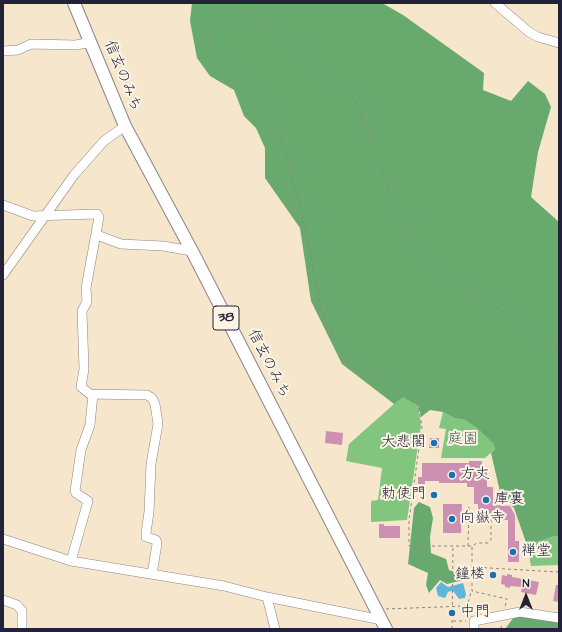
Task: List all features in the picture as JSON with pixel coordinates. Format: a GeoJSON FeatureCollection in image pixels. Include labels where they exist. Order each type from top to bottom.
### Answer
{"type":"FeatureCollection","features":[{"type":"Feature","properties":{"kind":"main road","name":"信玄のみち"},"geometry":{"type":"LineString","coordinates":[[74,3],[125,126],[192,251],[384,625]]}},
{"type":"Feature","properties":{"kind":"street"},"geometry":{"type":"LineString","coordinates":[[495,3],[529,32],[538,37],[559,43]]}},
{"type":"Feature","properties":{"kind":"street"},"geometry":{"type":"LineString","coordinates":[[3,51],[18,50],[31,44],[76,45],[91,42]]}},
{"type":"Feature","properties":{"kind":"street"},"geometry":{"type":"LineString","coordinates":[[3,275],[74,175],[104,141],[125,126]]}},
{"type":"Feature","properties":{"kind":"street"},"geometry":{"type":"LineString","coordinates":[[3,205],[33,216],[45,217],[97,214],[99,217],[97,235],[86,288],[87,302],[82,311],[84,369],[81,387],[90,394],[147,396],[152,398],[155,404],[158,424],[151,464],[149,512],[146,533],[146,537],[156,540],[157,544],[152,574]]}},
{"type":"Feature","properties":{"kind":"street"},"geometry":{"type":"LineString","coordinates":[[97,235],[121,244],[163,246],[192,251]]}},
{"type":"Feature","properties":{"kind":"street"},"geometry":{"type":"LineString","coordinates":[[71,560],[88,500],[76,493],[75,490],[81,450],[90,425],[93,394]]}},
{"type":"Feature","properties":{"kind":"street"},"geometry":{"type":"LineString","coordinates":[[3,539],[71,560],[224,586],[384,625]]}},
{"type":"Feature","properties":{"kind":"street"},"geometry":{"type":"LineString","coordinates":[[267,597],[275,629]]}},
{"type":"Feature","properties":{"kind":"street"},"geometry":{"type":"LineString","coordinates":[[3,600],[17,605],[22,611],[22,629]]}},
{"type":"Feature","properties":{"kind":"street"},"geometry":{"type":"LineString","coordinates":[[474,625],[520,612],[559,618]]}},
{"type":"Feature","properties":{"kind":"path"},"geometry":{"type":"LineString","coordinates":[[491,520],[490,540],[488,543],[477,543],[472,546],[409,546],[409,520],[422,426],[418,405],[351,366],[322,314],[305,226],[279,130],[236,82],[204,36],[250,13],[288,42],[355,100],[391,194],[414,241],[446,275],[559,348]]}},
{"type":"Feature","properties":{"kind":"path"},"geometry":{"type":"LineString","coordinates":[[468,546],[469,504]]}},
{"type":"Feature","properties":{"kind":"path"},"geometry":{"type":"LineString","coordinates":[[452,629],[453,546]]}},
{"type":"Feature","properties":{"kind":"path"},"geometry":{"type":"LineString","coordinates":[[376,609],[465,606],[470,600],[472,591],[472,546]]}},
{"type":"Feature","properties":{"kind":"path"},"geometry":{"type":"LineString","coordinates":[[472,567],[558,572]]}},
{"type":"Feature","properties":{"kind":"path"},"geometry":{"type":"LineString","coordinates":[[472,591],[507,598],[501,629]]}},
{"type":"Feature","properties":{"kind":"path"},"geometry":{"type":"LineString","coordinates":[[452,621],[474,625]]}},
{"type":"Feature","properties":{"kind":"green space"},"geometry":{"type":"Polygon","coordinates":[[[192,3],[382,3],[403,15],[484,73],[483,90],[511,101],[528,81],[545,94],[551,107],[538,152],[531,197],[559,222],[559,537],[555,536],[527,545],[514,508],[501,496],[491,453],[495,449],[493,443],[477,428],[465,420],[454,418],[443,412],[430,410],[421,417],[418,405],[403,397],[394,404],[342,364],[311,301],[300,228],[265,178],[265,148],[256,128],[244,116],[234,90],[210,76],[197,58],[190,21],[192,3]]]}},
{"type":"Feature","properties":{"kind":"green space"},"geometry":{"type":"Polygon","coordinates":[[[403,396],[418,405],[421,425],[407,520],[371,522],[371,501],[378,500],[382,468],[346,461],[349,444],[403,396]]]}},
{"type":"Feature","properties":{"kind":"green space","name":"庭園"},"geometry":{"type":"Polygon","coordinates":[[[443,412],[454,418],[465,420],[477,428],[493,442],[495,449],[485,458],[441,458],[446,429],[439,428],[443,412]]]}},
{"type":"Feature","properties":{"kind":"green space"},"geometry":{"type":"Polygon","coordinates":[[[419,502],[430,507],[433,518],[430,537],[431,553],[446,559],[449,570],[462,575],[463,580],[447,584],[440,580],[429,593],[426,585],[428,573],[408,564],[414,508],[419,502]]]}},
{"type":"Feature","properties":{"kind":"green space"},"geometry":{"type":"Polygon","coordinates":[[[555,536],[559,537],[559,565],[531,566],[527,545],[555,536]]]}},
{"type":"Feature","properties":{"kind":"green space"},"geometry":{"type":"Polygon","coordinates":[[[524,616],[559,622],[559,629],[505,629],[514,617],[524,616]]]}},
{"type":"Feature","properties":{"kind":"water"},"geometry":{"type":"Polygon","coordinates":[[[441,582],[448,587],[463,583],[466,594],[465,598],[459,599],[454,592],[451,591],[448,592],[445,598],[438,596],[436,588],[441,582]]]}},
{"type":"Feature","properties":{"kind":"building"},"geometry":{"type":"Polygon","coordinates":[[[326,431],[343,433],[342,445],[325,443],[326,431]]]}},
{"type":"Feature","properties":{"kind":"building","name":"大悲閣"},"geometry":{"type":"Polygon","coordinates":[[[430,438],[439,438],[439,448],[429,448],[430,438]]]}},
{"type":"Feature","properties":{"kind":"building"},"geometry":{"type":"Polygon","coordinates":[[[469,461],[482,461],[482,470],[487,470],[487,487],[493,487],[493,505],[510,506],[515,515],[515,541],[519,541],[519,562],[508,562],[508,520],[478,519],[478,504],[474,504],[474,487],[467,487],[467,483],[439,483],[439,481],[425,481],[425,484],[418,484],[418,477],[422,477],[422,463],[469,463],[469,461]]]}},
{"type":"Feature","properties":{"kind":"building","name":"向嶽寺"},"geometry":{"type":"Polygon","coordinates":[[[443,504],[462,504],[461,533],[443,533],[443,504]]]}},
{"type":"Feature","properties":{"kind":"building"},"geometry":{"type":"Polygon","coordinates":[[[379,524],[384,524],[384,526],[400,526],[400,538],[379,538],[379,524]]]}},
{"type":"Feature","properties":{"kind":"building"},"geometry":{"type":"Polygon","coordinates":[[[507,574],[512,575],[512,577],[539,582],[536,595],[521,592],[522,587],[505,587],[505,585],[501,584],[502,575],[507,576],[507,574]]]}},
{"type":"Feature","properties":{"kind":"building"},"geometry":{"type":"Polygon","coordinates":[[[556,585],[559,585],[559,602],[553,601],[556,585]]]}},
{"type":"Feature","properties":{"kind":"place","name":"大悲閣"},"geometry":{"type":"Point","coordinates":[434,443]}},
{"type":"Feature","properties":{"kind":"place","name":"方丈"},"geometry":{"type":"Point","coordinates":[452,475]}},
{"type":"Feature","properties":{"kind":"place","name":"勅使門"},"geometry":{"type":"Point","coordinates":[434,495]}},
{"type":"Feature","properties":{"kind":"place","name":"庫裏"},"geometry":{"type":"Point","coordinates":[486,500]}},
{"type":"Feature","properties":{"kind":"place","name":"向嶽寺"},"geometry":{"type":"Point","coordinates":[452,519]}},
{"type":"Feature","properties":{"kind":"place","name":"禅堂"},"geometry":{"type":"Point","coordinates":[513,552]}},
{"type":"Feature","properties":{"kind":"place","name":"鐘楼"},"geometry":{"type":"Point","coordinates":[493,575]}},
{"type":"Feature","properties":{"kind":"place","name":"中門"},"geometry":{"type":"Point","coordinates":[452,613]}}]}
